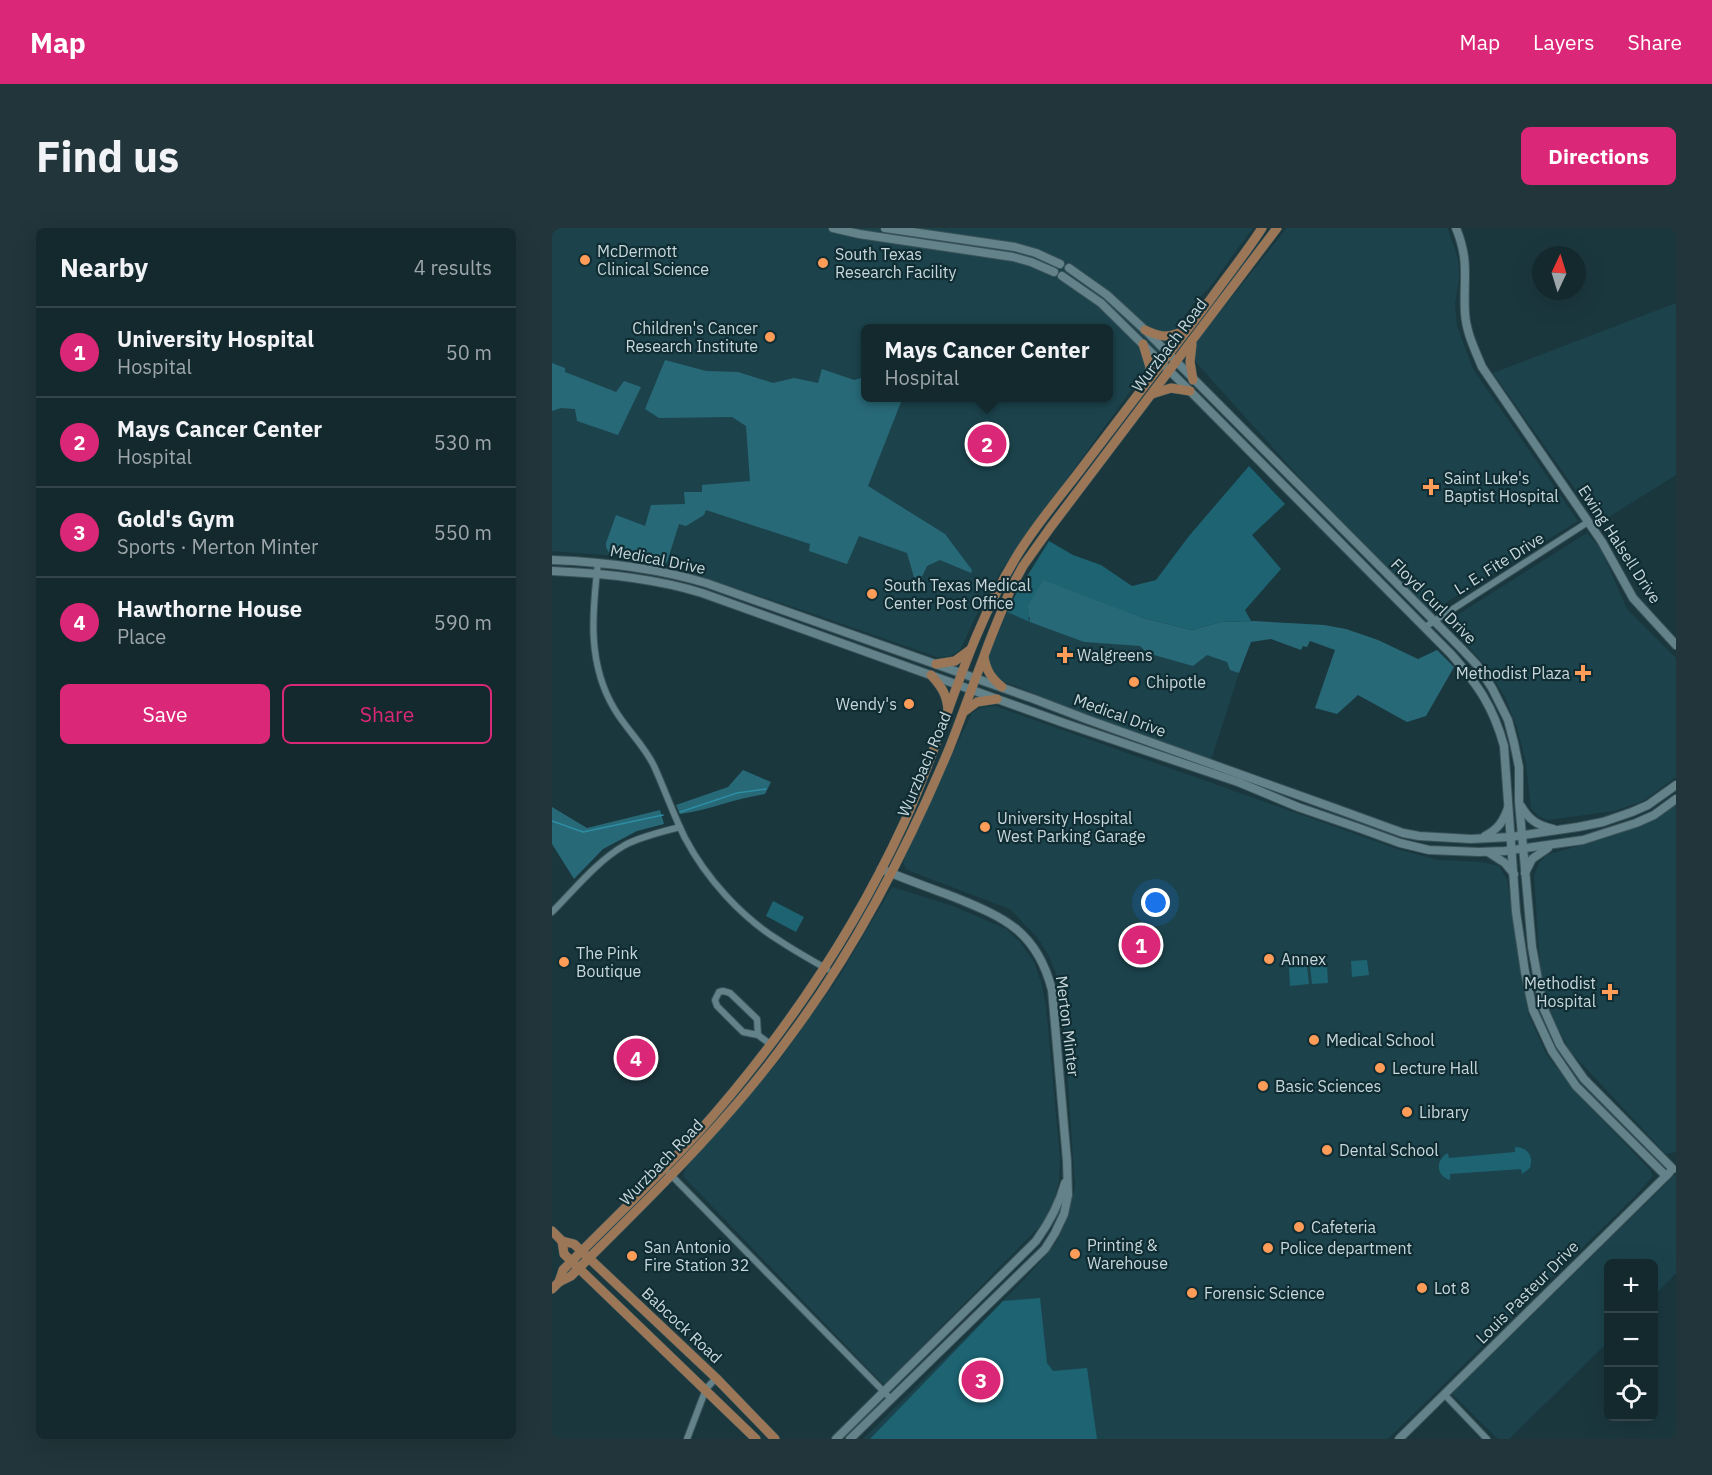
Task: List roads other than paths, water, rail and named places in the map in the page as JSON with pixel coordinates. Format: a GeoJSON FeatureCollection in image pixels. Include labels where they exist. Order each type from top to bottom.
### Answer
{"type":"FeatureCollection","features":[{"type":"Feature","properties":{"kind":"main road","name":"Wurzbach Road"},"geometry":{"type":"LineString","coordinates":[[555,1286],[563,1270],[575,1265],[672,1176],[735,1106],[792,1035],[834,972],[891,873],[913,829],[948,750],[1011,588],[1023,566],[1150,395],[1188,329],[1262,228]]}},
{"type":"Feature","properties":{"kind":"main road","name":"Wurzbach Road"},"geometry":{"type":"LineString","coordinates":[[1172,358],[1194,338],[1277,228]]}},
{"type":"Feature","properties":{"kind":"main road"},"geometry":{"type":"LineString","coordinates":[[1145,330],[1158,337],[1164,337],[1188,329]]}},
{"type":"Feature","properties":{"kind":"main road"},"geometry":{"type":"LineString","coordinates":[[1193,380],[1190,354],[1194,338]]}},
{"type":"Feature","properties":{"kind":"main road"},"geometry":{"type":"LineString","coordinates":[[1143,344],[1150,368],[1147,382]]}},
{"type":"Feature","properties":{"kind":"main road","name":"Wurzbach Road"},"geometry":{"type":"LineString","coordinates":[[585,1255],[724,1103],[770,1044],[843,938],[908,815],[994,597],[1016,558],[1041,521],[1147,382],[1165,367]]}},
{"type":"Feature","properties":{"kind":"main road"},"geometry":{"type":"LineString","coordinates":[[1150,395],[1171,388],[1190,391]]}},
{"type":"Feature","properties":{"kind":"main road"},"geometry":{"type":"LineString","coordinates":[[936,664],[955,661],[972,649]]}},
{"type":"Feature","properties":{"kind":"main road"},"geometry":{"type":"LineString","coordinates":[[984,654],[988,671],[994,681],[1002,687]]}},
{"type":"Feature","properties":{"kind":"main road"},"geometry":{"type":"LineString","coordinates":[[931,675],[944,691],[948,713]]}},
{"type":"Feature","properties":{"kind":"main road"},"geometry":{"type":"LineString","coordinates":[[963,712],[977,702],[997,699]]}},
{"type":"Feature","properties":{"kind":"main road","name":"Babcock Road"},"geometry":{"type":"LineString","coordinates":[[552,1231],[562,1241],[574,1244],[716,1378],[775,1439]]}},
{"type":"Feature","properties":{"kind":"main road","name":"Babcock Road"},"geometry":{"type":"LineString","coordinates":[[562,1241],[564,1254],[756,1439]]}},
{"type":"Feature","properties":{"kind":"street","name":"Floyd Curl Drive"},"geometry":{"type":"LineString","coordinates":[[833,228],[908,242],[1013,257],[1031,262],[1058,274],[1101,303],[1451,654],[1476,685],[1498,724],[1504,746],[1516,912],[1533,1010],[1552,1051],[1576,1086],[1666,1176]]}},
{"type":"Feature","properties":{"kind":"street","name":"Floyd Curl Drive"},"geometry":{"type":"LineString","coordinates":[[885,228],[1015,247],[1036,253],[1065,266],[1107,295],[1145,330],[1460,646],[1486,679],[1508,720],[1514,743],[1519,766],[1519,802],[1532,947],[1543,1007],[1560,1045],[1584,1079],[1675,1168]]}},
{"type":"Feature","properties":{"kind":"street","name":"Ewing Halsell Drive"},"geometry":{"type":"LineString","coordinates":[[1456,228],[1466,260],[1465,313],[1467,324],[1482,368],[1609,552],[1633,598],[1676,645]]}},
{"type":"Feature","properties":{"kind":"street"},"geometry":{"type":"LineString","coordinates":[[908,242],[909,231]]}},
{"type":"Feature","properties":{"kind":"street"},"geometry":{"type":"LineString","coordinates":[[1031,262],[1036,253]]}},
{"type":"Feature","properties":{"kind":"street","name":"L. E. Fite Drive"},"geometry":{"type":"LineString","coordinates":[[1425,627],[1588,522]]}},
{"type":"Feature","properties":{"kind":"street","name":"Medical Drive"},"geometry":{"type":"LineString","coordinates":[[552,560],[650,569],[695,579],[963,673],[1336,809],[1419,836],[1511,837],[1586,826],[1620,817],[1648,805],[1676,785]]}},
{"type":"Feature","properties":{"kind":"street"},"geometry":{"type":"LineString","coordinates":[[598,563],[592,624],[601,680],[615,710],[654,766],[680,827],[698,859],[713,880],[758,926],[779,941],[834,972]]}},
{"type":"Feature","properties":{"kind":"street","name":"Medical Drive"},"geometry":{"type":"LineString","coordinates":[[552,571],[648,580],[702,593],[958,686],[1238,782],[1400,843],[1430,849],[1488,852],[1551,846],[1584,840],[1636,823],[1676,799]]}},
{"type":"Feature","properties":{"kind":"street"},"geometry":{"type":"LineString","coordinates":[[1476,685],[1486,679]]}},
{"type":"Feature","properties":{"kind":"street"},"geometry":{"type":"LineString","coordinates":[[1519,802],[1531,820],[1545,827],[1559,830]]}},
{"type":"Feature","properties":{"kind":"street"},"geometry":{"type":"LineString","coordinates":[[1482,838],[1499,827],[1505,818],[1509,803]]}},
{"type":"Feature","properties":{"kind":"street"},"geometry":{"type":"LineString","coordinates":[[1333,819],[1336,809]]}},
{"type":"Feature","properties":{"kind":"street"},"geometry":{"type":"LineString","coordinates":[[552,912],[616,850],[633,841],[680,827]]}},
{"type":"Feature","properties":{"kind":"street"},"geometry":{"type":"LineString","coordinates":[[1525,873],[1535,855],[1551,846]]}},
{"type":"Feature","properties":{"kind":"street"},"geometry":{"type":"LineString","coordinates":[[1488,852],[1505,862],[1514,874]]}},
{"type":"Feature","properties":{"kind":"street","name":"Merton Minter"},"geometry":{"type":"LineString","coordinates":[[850,1439],[1045,1249],[1064,1214],[1068,1195],[1052,990],[1039,954],[1009,922],[989,911],[881,869]]}},
{"type":"Feature","properties":{"kind":"street"},"geometry":{"type":"LineString","coordinates":[[758,1035],[757,1019],[730,993],[719,992],[715,1000],[717,1006],[743,1032],[758,1035],[770,1044]]}},
{"type":"Feature","properties":{"kind":"street"},"geometry":{"type":"LineString","coordinates":[[664,1168],[891,1399]]}},
{"type":"Feature","properties":{"kind":"street","name":"Louis Pasteur Drive"},"geometry":{"type":"LineString","coordinates":[[1399,1439],[1675,1168]]}},
{"type":"Feature","properties":{"kind":"street","name":"Merton Minter"},"geometry":{"type":"LineString","coordinates":[[836,1439],[1036,1241],[1061,1200],[1067,1177]]}},
{"type":"Feature","properties":{"kind":"street"},"geometry":{"type":"LineString","coordinates":[[687,1439],[706,1389],[716,1378]]}},
{"type":"Feature","properties":{"kind":"street"},"geometry":{"type":"LineString","coordinates":[[1444,1394],[1487,1439]]}},
{"type":"Feature","properties":{"kind":"waterway"},"geometry":{"type":"LineString","coordinates":[[680,812],[737,793],[766,789]]}},
{"type":"Feature","properties":{"kind":"waterway"},"geometry":{"type":"LineString","coordinates":[[552,821],[583,832],[663,815]]}},
{"type":"Feature","properties":{"kind":"place","name":"McDermott Clinical Science"},"geometry":{"type":"Point","coordinates":[585,260]}},
{"type":"Feature","properties":{"kind":"place","name":"South Texas Research Facility"},"geometry":{"type":"Point","coordinates":[823,263]}},
{"type":"Feature","properties":{"kind":"place","name":"Children's Cancer Research Institute"},"geometry":{"type":"Point","coordinates":[770,337]}},
{"type":"Feature","properties":{"kind":"place","name":"Mays Cancer Center"},"geometry":{"type":"Point","coordinates":[987,444]}},
{"type":"Feature","properties":{"kind":"place","name":"Saint Luke's Baptist Hospital"},"geometry":{"type":"Point","coordinates":[1431,487]}},
{"type":"Feature","properties":{"kind":"place","name":"South Texas Medical Center Post Office"},"geometry":{"type":"Point","coordinates":[872,594]}},
{"type":"Feature","properties":{"kind":"place","name":"Walgreens"},"geometry":{"type":"Point","coordinates":[1065,655]}},
{"type":"Feature","properties":{"kind":"place","name":"Methodist Plaza"},"geometry":{"type":"Point","coordinates":[1583,673]}},
{"type":"Feature","properties":{"kind":"place","name":"Chipotle"},"geometry":{"type":"Point","coordinates":[1134,682]}},
{"type":"Feature","properties":{"kind":"place","name":"Wendy's"},"geometry":{"type":"Point","coordinates":[909,704]}},
{"type":"Feature","properties":{"kind":"place","name":"University Hospital West Parking Garage"},"geometry":{"type":"Point","coordinates":[985,827]}},
{"type":"Feature","properties":{"kind":"place","name":"University Hospital"},"geometry":{"type":"Point","coordinates":[1141,945]}},
{"type":"Feature","properties":{"kind":"place","name":"Annex"},"geometry":{"type":"Point","coordinates":[1269,959]}},
{"type":"Feature","properties":{"kind":"place","name":"The Pink Boutique"},"geometry":{"type":"Point","coordinates":[564,962]}},
{"type":"Feature","properties":{"kind":"place","name":"Methodist Hospital"},"geometry":{"type":"Point","coordinates":[1610,992]}},
{"type":"Feature","properties":{"kind":"place","name":"Medical School"},"geometry":{"type":"Point","coordinates":[1314,1040]}},
{"type":"Feature","properties":{"kind":"place","name":"Hawthorne House"},"geometry":{"type":"Point","coordinates":[636,1058]}},
{"type":"Feature","properties":{"kind":"place","name":"Lecture Hall"},"geometry":{"type":"Point","coordinates":[1380,1068]}},
{"type":"Feature","properties":{"kind":"place","name":"Basic Sciences"},"geometry":{"type":"Point","coordinates":[1263,1086]}},
{"type":"Feature","properties":{"kind":"place","name":"Library"},"geometry":{"type":"Point","coordinates":[1407,1112]}},
{"type":"Feature","properties":{"kind":"place","name":"Dental School"},"geometry":{"type":"Point","coordinates":[1327,1150]}},
{"type":"Feature","properties":{"kind":"place","name":"Cafeteria"},"geometry":{"type":"Point","coordinates":[1299,1227]}},
{"type":"Feature","properties":{"kind":"place","name":"Police department"},"geometry":{"type":"Point","coordinates":[1268,1248]}},
{"type":"Feature","properties":{"kind":"place","name":"Printing & Warehouse"},"geometry":{"type":"Point","coordinates":[1075,1254]}},
{"type":"Feature","properties":{"kind":"place","name":"San Antonio Fire Station 32"},"geometry":{"type":"Point","coordinates":[632,1256]}},
{"type":"Feature","properties":{"kind":"place","name":"Lot 8"},"geometry":{"type":"Point","coordinates":[1422,1288]}},
{"type":"Feature","properties":{"kind":"place","name":"Forensic Science"},"geometry":{"type":"Point","coordinates":[1192,1293]}},
{"type":"Feature","properties":{"kind":"place","name":"Gold's Gym"},"geometry":{"type":"Point","coordinates":[981,1380]}}]}
